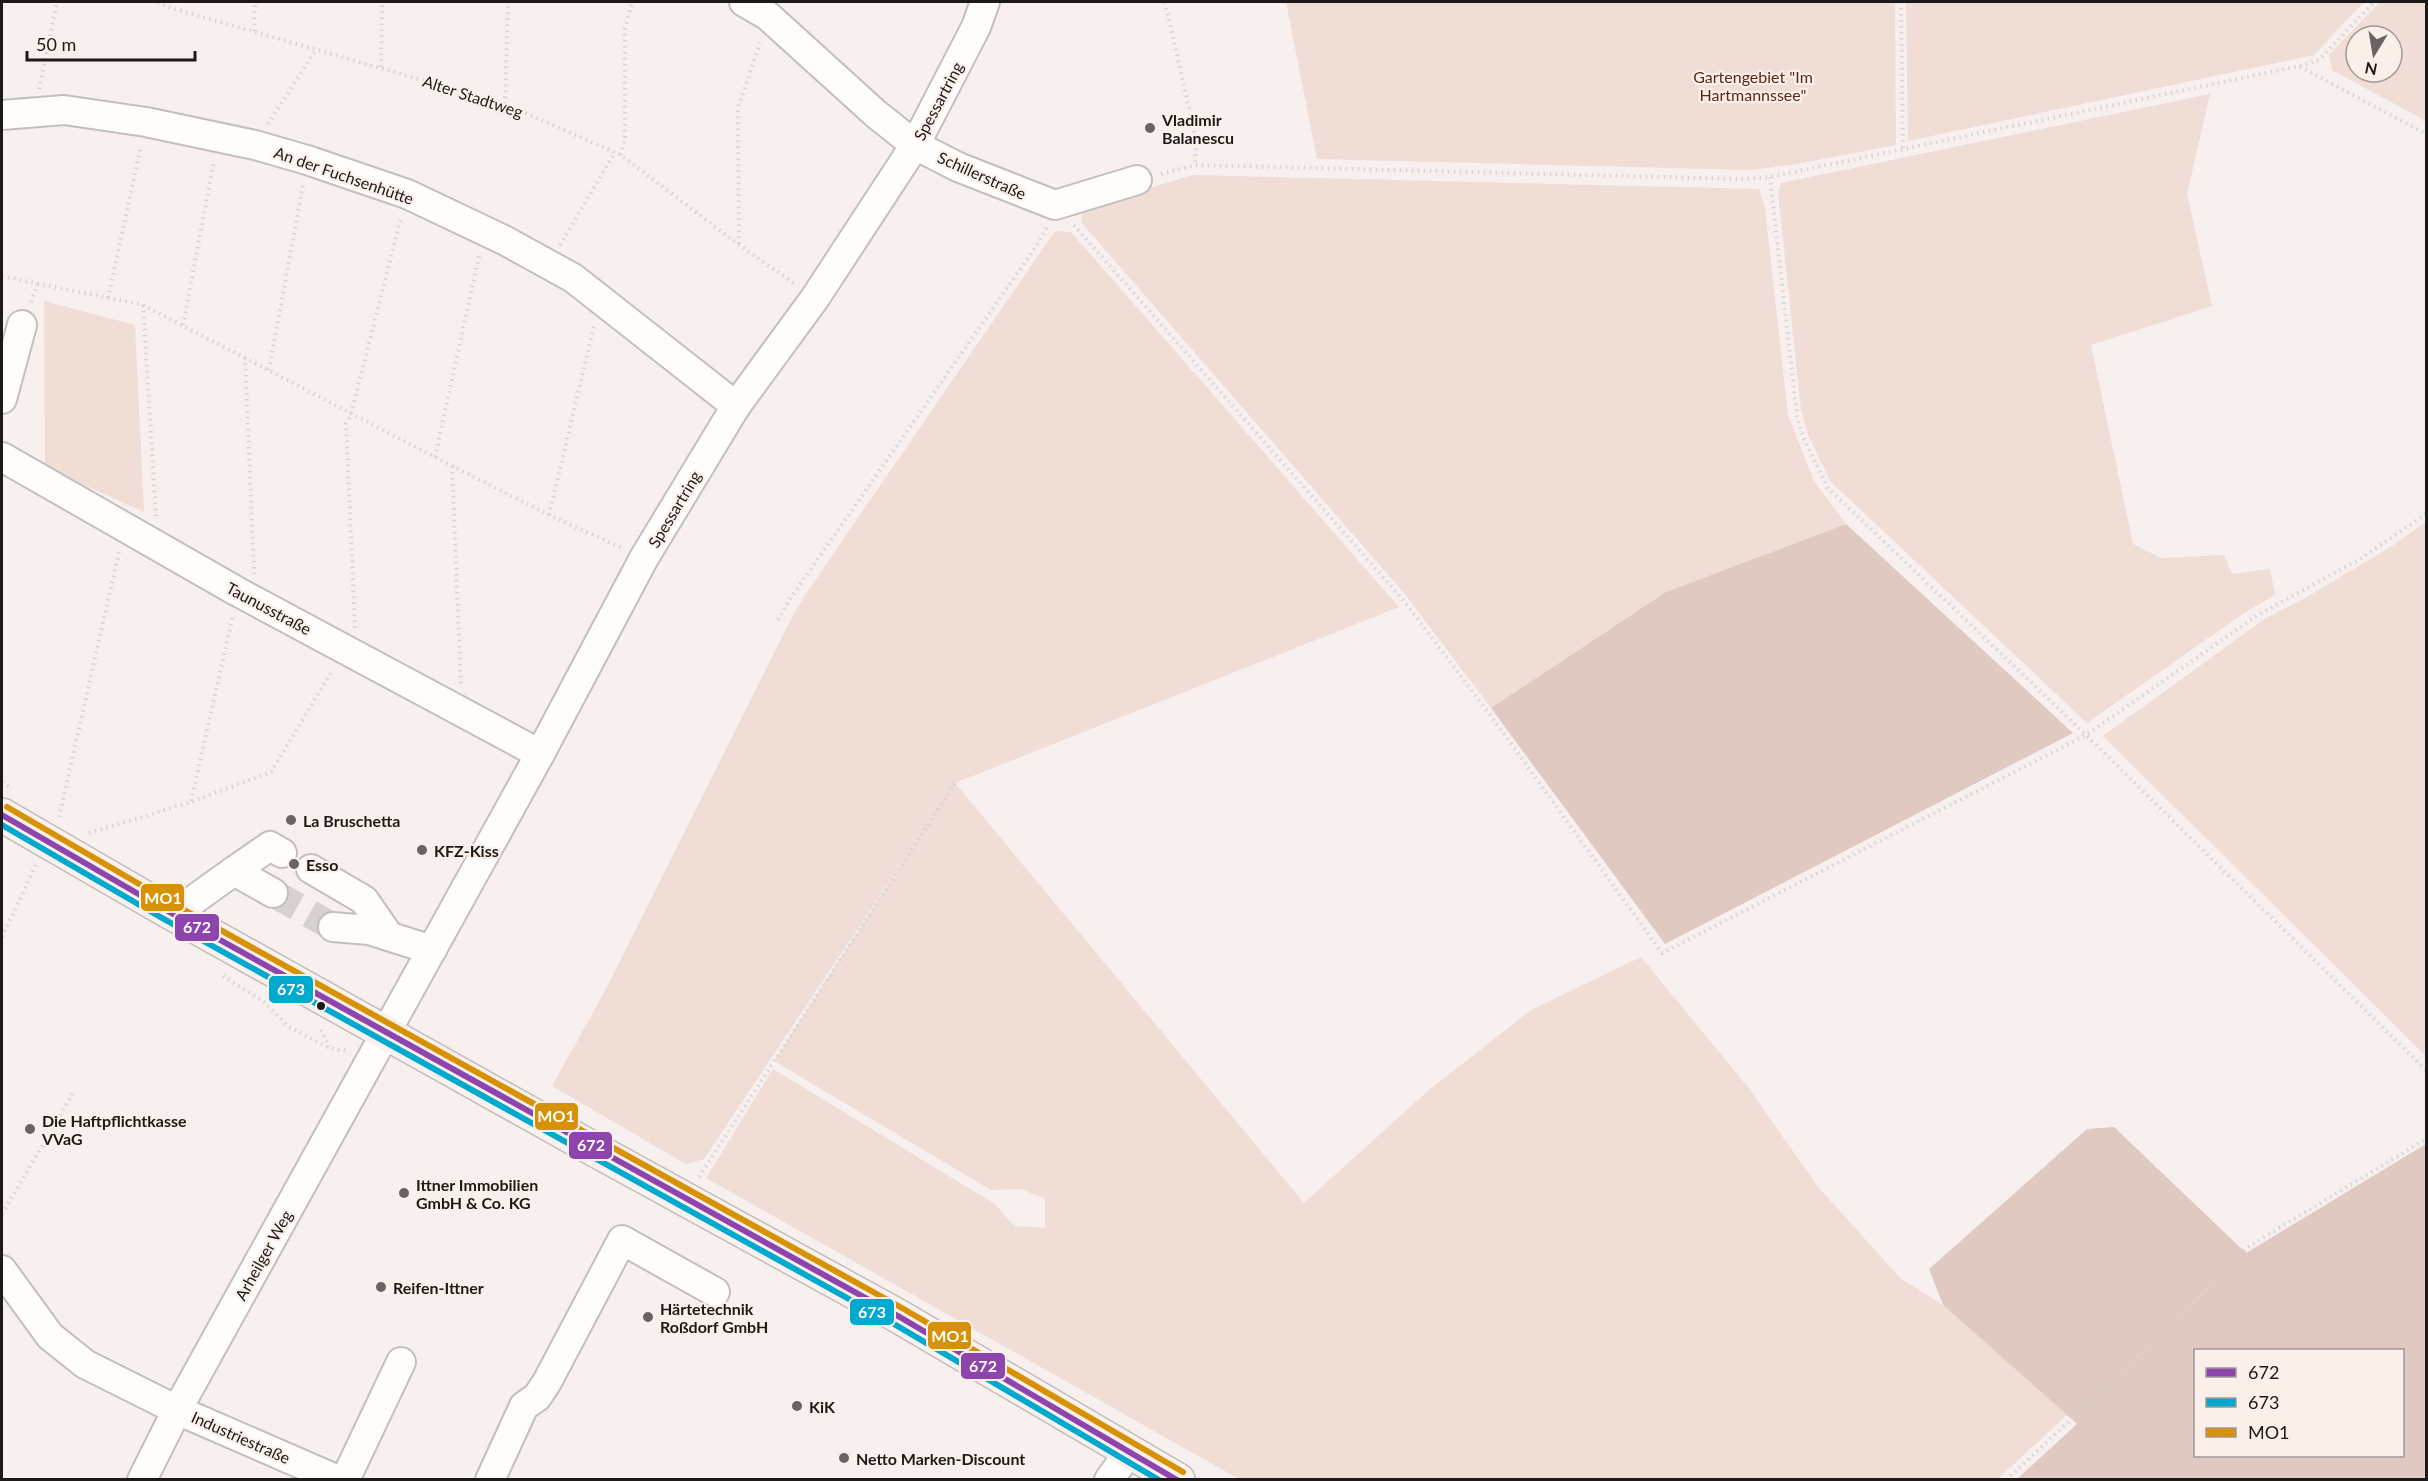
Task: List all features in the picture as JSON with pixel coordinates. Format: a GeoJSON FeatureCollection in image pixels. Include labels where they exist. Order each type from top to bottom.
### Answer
{"type":"FeatureCollection","features":[{"type":"Feature","properties":{"kind":"main road"},"geometry":{"type":"LineString","coordinates":[[2,815],[166,910],[590,1148],[686,1198],[898,1316],[1178,1479]]}},
{"type":"Feature","properties":{"kind":"street","name":"Schillerstraße"},"geometry":{"type":"LineString","coordinates":[[744,2],[768,16],[876,114],[915,145],[957,167],[1055,205]]}},
{"type":"Feature","properties":{"kind":"street","name":"Spessartring"},"geometry":{"type":"LineString","coordinates":[[386,1032],[540,754],[644,558],[736,406],[815,298],[915,145],[976,27],[985,2]]}},
{"type":"Feature","properties":{"kind":"street","name":"An der Fuchsenhütte"},"geometry":{"type":"LineString","coordinates":[[2,115],[64,110],[219,136],[307,160],[407,194],[549,263],[573,278],[736,406]]}},
{"type":"Feature","properties":{"kind":"street"},"geometry":{"type":"LineString","coordinates":[[1055,205],[1137,180]]}},
{"type":"Feature","properties":{"kind":"street"},"geometry":{"type":"LineString","coordinates":[[2,399],[22,325]]}},
{"type":"Feature","properties":{"kind":"street","name":"Taunusstraße"},"geometry":{"type":"LineString","coordinates":[[2,457],[247,597],[540,754]]}},
{"type":"Feature","properties":{"kind":"street"},"geometry":{"type":"LineString","coordinates":[[166,910],[188,904],[270,846],[282,853]]}},
{"type":"Feature","properties":{"kind":"street"},"geometry":{"type":"LineString","coordinates":[[311,869],[364,900],[389,936]]}},
{"type":"Feature","properties":{"kind":"street"},"geometry":{"type":"LineString","coordinates":[[234,871],[273,893]]}},
{"type":"Feature","properties":{"kind":"street"},"geometry":{"type":"LineString","coordinates":[[333,927],[369,930],[432,950]]}},
{"type":"Feature","properties":{"kind":"street","name":"Arheilger Weg"},"geometry":{"type":"LineString","coordinates":[[142,1479],[177,1410],[386,1032]]}},
{"type":"Feature","properties":{"kind":"street"},"geometry":{"type":"LineString","coordinates":[[490,1479],[524,1406],[537,1397],[547,1382],[622,1240],[715,1292]]}},
{"type":"Feature","properties":{"kind":"street","name":"Industriestraße"},"geometry":{"type":"LineString","coordinates":[[2,1270],[50,1336],[85,1364],[177,1410],[338,1479]]}},
{"type":"Feature","properties":{"kind":"street"},"geometry":{"type":"LineString","coordinates":[[345,1479],[401,1362]]}},
{"type":"Feature","properties":{"kind":"street"},"geometry":{"type":"LineString","coordinates":[[1109,1479],[1129,1452]]}},
{"type":"Feature","properties":{"kind":"path"},"geometry":{"type":"LineString","coordinates":[[34,111],[57,2]]}},
{"type":"Feature","properties":{"kind":"path","name":"Alter Stadtweg"},"geometry":{"type":"LineString","coordinates":[[158,2],[165,6],[506,104],[615,152],[739,245],[815,298]]}},
{"type":"Feature","properties":{"kind":"path"},"geometry":{"type":"LineString","coordinates":[[254,31],[255,2]]}},
{"type":"Feature","properties":{"kind":"path"},"geometry":{"type":"LineString","coordinates":[[381,67],[382,2]]}},
{"type":"Feature","properties":{"kind":"path"},"geometry":{"type":"LineString","coordinates":[[506,104],[508,2]]}},
{"type":"Feature","properties":{"kind":"path"},"geometry":{"type":"LineString","coordinates":[[621,155],[625,138],[625,28],[632,2]]}},
{"type":"Feature","properties":{"kind":"path"},"geometry":{"type":"LineString","coordinates":[[1165,2],[1196,139],[1195,165]]}},
{"type":"Feature","properties":{"kind":"path"},"geometry":{"type":"LineString","coordinates":[[1900,2],[1903,149]]}},
{"type":"Feature","properties":{"kind":"path"},"geometry":{"type":"LineString","coordinates":[[1137,180],[1195,165],[1741,179],[1770,177],[2299,66],[2319,60],[2374,2]]}},
{"type":"Feature","properties":{"kind":"path"},"geometry":{"type":"LineString","coordinates":[[739,245],[738,108],[768,16]]}},
{"type":"Feature","properties":{"kind":"path"},"geometry":{"type":"LineString","coordinates":[[255,145],[317,48]]}},
{"type":"Feature","properties":{"kind":"path"},"geometry":{"type":"LineString","coordinates":[[2299,66],[2427,134]]}},
{"type":"Feature","properties":{"kind":"path"},"geometry":{"type":"LineString","coordinates":[[108,298],[146,122]]}},
{"type":"Feature","properties":{"kind":"path"},"geometry":{"type":"LineString","coordinates":[[183,325],[219,136]]}},
{"type":"Feature","properties":{"kind":"path"},"geometry":{"type":"LineString","coordinates":[[549,263],[615,152]]}},
{"type":"Feature","properties":{"kind":"path"},"geometry":{"type":"LineString","coordinates":[[268,370],[307,160]]}},
{"type":"Feature","properties":{"kind":"path"},"geometry":{"type":"LineString","coordinates":[[1770,177],[1797,416],[1804,439],[1828,488],[2086,735],[2427,1070]]}},
{"type":"Feature","properties":{"kind":"path"},"geometry":{"type":"LineString","coordinates":[[84,834],[191,802],[271,772],[345,649],[356,636],[346,424],[351,414],[407,194]]}},
{"type":"Feature","properties":{"kind":"path"},"geometry":{"type":"LineString","coordinates":[[778,621],[790,599],[1035,248],[1047,227],[1055,205],[1404,601],[1491,716],[1662,953],[2086,735],[2258,615],[2360,559],[2427,514]]}},
{"type":"Feature","properties":{"kind":"path"},"geometry":{"type":"LineString","coordinates":[[435,457],[484,232]]}},
{"type":"Feature","properties":{"kind":"path"},"geometry":{"type":"LineString","coordinates":[[2,276],[143,305],[245,356],[435,457],[644,558]]}},
{"type":"Feature","properties":{"kind":"path"},"geometry":{"type":"LineString","coordinates":[[549,514],[600,299]]}},
{"type":"Feature","properties":{"kind":"path"},"geometry":{"type":"LineString","coordinates":[[143,305],[158,545]]}},
{"type":"Feature","properties":{"kind":"path"},"geometry":{"type":"LineString","coordinates":[[191,802],[247,597],[245,356]]}},
{"type":"Feature","properties":{"kind":"path"},"geometry":{"type":"LineString","coordinates":[[452,465],[462,713]]}},
{"type":"Feature","properties":{"kind":"path"},"geometry":{"type":"LineString","coordinates":[[58,818],[125,528]]}},
{"type":"Feature","properties":{"kind":"path"},"geometry":{"type":"LineString","coordinates":[[686,1198],[955,783]]}},
{"type":"Feature","properties":{"kind":"path"},"geometry":{"type":"LineString","coordinates":[[2,937],[38,862]]}},
{"type":"Feature","properties":{"kind":"path"},"geometry":{"type":"LineString","coordinates":[[54,1126],[74,1091]]}},
{"type":"Feature","properties":{"kind":"path"},"geometry":{"type":"LineString","coordinates":[[2,1214],[47,1138]]}},
{"type":"Feature","properties":{"kind":"path"},"geometry":{"type":"LineString","coordinates":[[2006,1479],[2136,1359],[2248,1247],[2427,1139]]}},
{"type":"Feature","properties":{"kind":"green space","name":"Gartengebiet \"Im Hartmannssee\""},"geometry":{"type":"Polygon","coordinates":[[[1286,2],[1895,2],[1896,145],[1797,164],[1751,170],[1317,159],[1286,2]]]}},
{"type":"Feature","properties":{"kind":"green space"},"geometry":{"type":"Polygon","coordinates":[[[1906,2],[2364,2],[2314,55],[1908,141],[1906,2]]]}},
{"type":"Feature","properties":{"kind":"green space"},"geometry":{"type":"Polygon","coordinates":[[[2380,2],[2426,2],[2426,121],[2358,84],[2404,84],[2404,24],[2359,24],[2380,2]]]}},
{"type":"Feature","properties":{"kind":"green space"},"geometry":{"type":"Polygon","coordinates":[[[2344,39],[2344,77],[2332,70],[2329,55],[2344,39]]]}},
{"type":"Feature","properties":{"kind":"green space"},"geometry":{"type":"Polygon","coordinates":[[[2210,94],[2187,194],[2212,306],[2091,345],[2133,544],[2161,558],[2224,555],[2232,574],[2270,569],[2275,595],[2244,613],[2087,723],[1830,481],[1808,435],[1801,411],[1778,192],[1781,183],[2210,94]]]}},
{"type":"Feature","properties":{"kind":"green space"},"geometry":{"type":"Polygon","coordinates":[[[1193,175],[1759,189],[1765,208],[1788,415],[1814,481],[1846,524],[1666,592],[1491,708],[1404,593],[1081,222],[1084,208],[1193,175]]]}},
{"type":"Feature","properties":{"kind":"green space"},"geometry":{"type":"Polygon","coordinates":[[[1055,231],[1071,232],[1399,607],[955,783],[1304,1203],[1429,1090],[1531,1010],[1641,957],[1747,1086],[1819,1188],[1901,1279],[1943,1305],[2067,1415],[1998,1479],[1239,1479],[706,1178],[773,1069],[995,1204],[1014,1226],[1045,1228],[1045,1199],[1021,1189],[991,1190],[774,1061],[918,838],[704,1159],[686,1164],[552,1086],[606,989],[805,595],[1055,231]]]}},
{"type":"Feature","properties":{"kind":"green space"},"geometry":{"type":"Polygon","coordinates":[[[44,301],[135,325],[144,512],[45,467],[44,301]]]}},
{"type":"Feature","properties":{"kind":"green space"},"geometry":{"type":"Polygon","coordinates":[[[2426,522],[2426,1056],[2103,736],[2266,618],[2298,602],[2389,548],[2426,522]]]}},
{"type":"Feature","properties":{"kind":"shaded area"},"geometry":{"type":"Polygon","coordinates":[[[1846,524],[2073,733],[1665,944],[1491,708],[1666,592],[1846,524]]]}},
{"type":"Feature","properties":{"kind":"shaded area"},"geometry":{"type":"Polygon","coordinates":[[[2114,1127],[2246,1253],[2426,1144],[2426,1479],[2017,1479],[2077,1424],[1943,1305],[1929,1269],[2087,1129],[2114,1127]]]}},
{"type":"Feature","properties":{"kind":"tunnel"},"geometry":{"type":"LineString","coordinates":[[273,893],[333,927]]}},
{"type":"Feature","properties":{"kind":"transit line","name":"MO1"},"geometry":{"type":"LineString","coordinates":[[7,807],[170,902],[902,1308],[1183,1472]]}},
{"type":"Feature","properties":{"kind":"transit line","name":"672"},"geometry":{"type":"LineString","coordinates":[[2,815],[166,910],[898,1316],[1177,1480]]}},
{"type":"Feature","properties":{"kind":"transit line","name":"673"},"geometry":{"type":"LineString","coordinates":[[2,825],[162,918],[894,1324],[1159,1480]]}},
{"type":"Feature","properties":{"kind":"place","name":"Vladimir Balanescu"},"geometry":{"type":"Point","coordinates":[1150,128]}},
{"type":"Feature","properties":{"kind":"place","name":"La Bruschetta"},"geometry":{"type":"Point","coordinates":[291,820]}},
{"type":"Feature","properties":{"kind":"place","name":"KFZ-Kiss"},"geometry":{"type":"Point","coordinates":[422,850]}},
{"type":"Feature","properties":{"kind":"place","name":"Esso"},"geometry":{"type":"Point","coordinates":[294,864]}},
{"type":"Feature","properties":{"kind":"place","name":"Die Haftpflichtkasse VVaG"},"geometry":{"type":"Point","coordinates":[30,1129]}},
{"type":"Feature","properties":{"kind":"place","name":"Ittner Immobilien GmbH & Co. KG"},"geometry":{"type":"Point","coordinates":[404,1193]}},
{"type":"Feature","properties":{"kind":"place","name":"Reifen-Ittner"},"geometry":{"type":"Point","coordinates":[381,1287]}},
{"type":"Feature","properties":{"kind":"place","name":"Härtetechnik Roßdorf GmbH"},"geometry":{"type":"Point","coordinates":[648,1317]}},
{"type":"Feature","properties":{"kind":"place","name":"KiK"},"geometry":{"type":"Point","coordinates":[797,1406]}},
{"type":"Feature","properties":{"kind":"place","name":"Netto Marken-Discount"},"geometry":{"type":"Point","coordinates":[844,1458]}}]}
